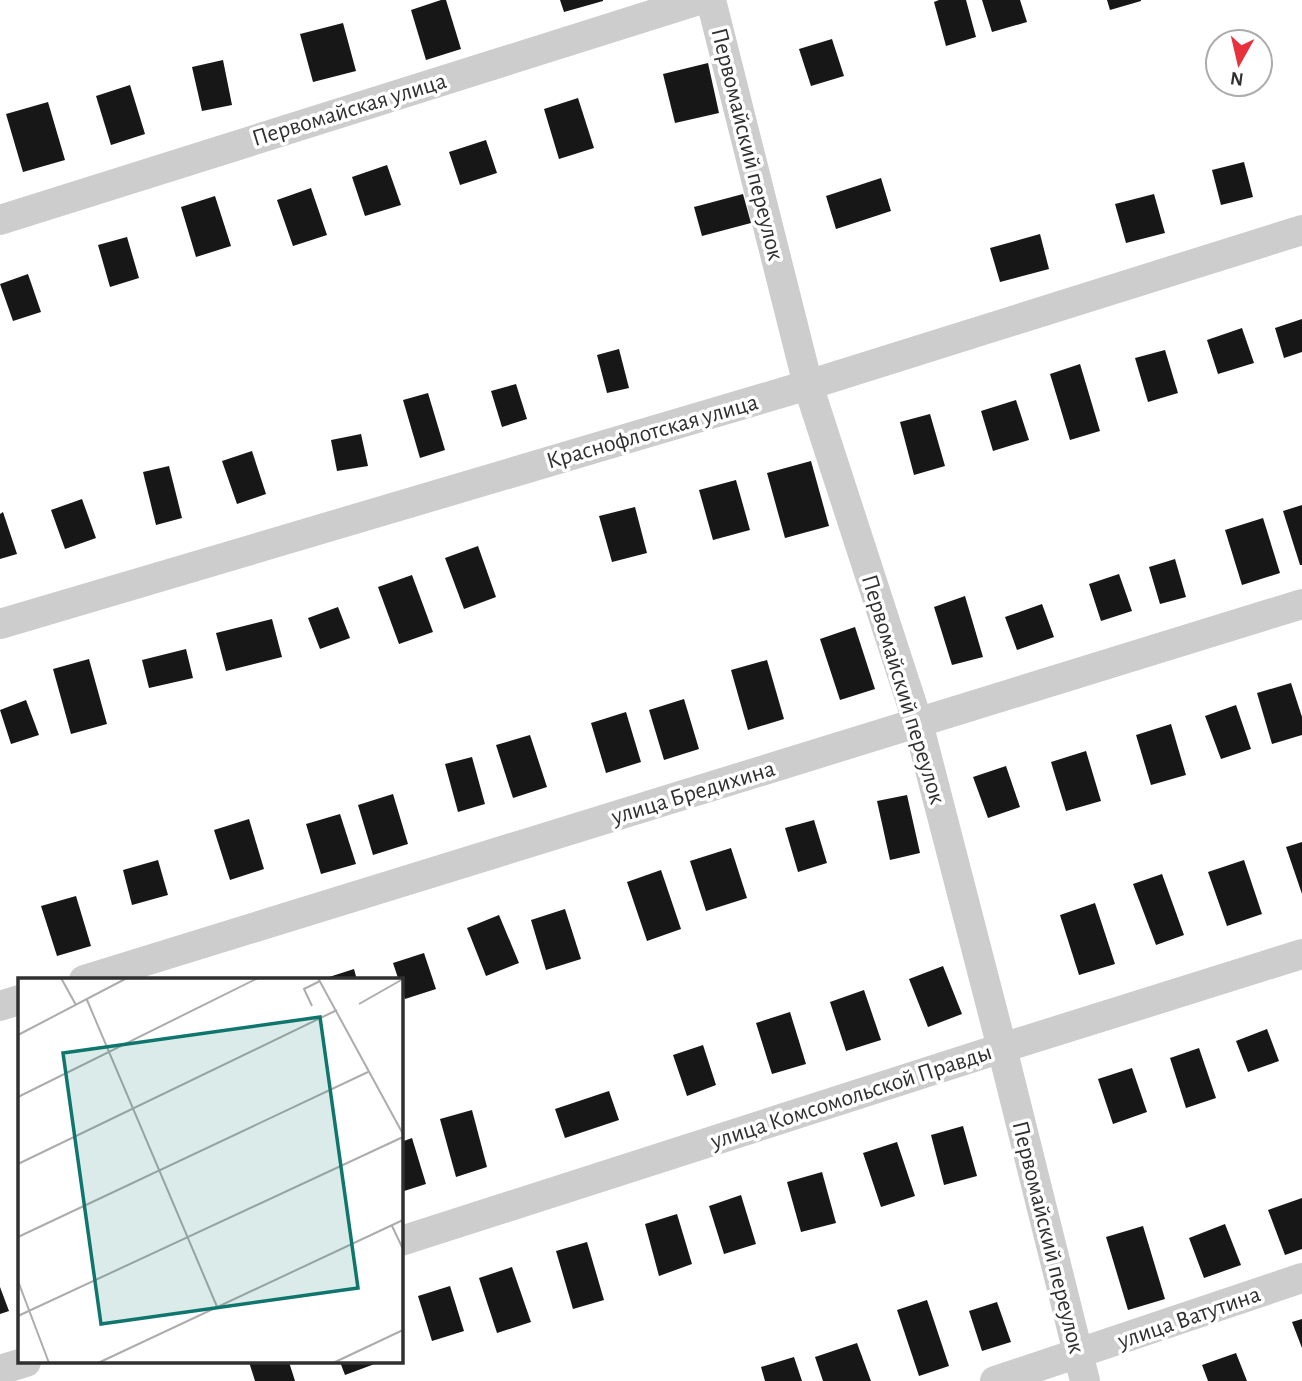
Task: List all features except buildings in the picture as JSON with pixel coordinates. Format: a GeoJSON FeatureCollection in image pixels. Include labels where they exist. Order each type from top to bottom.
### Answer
{"type":"FeatureCollection","features":[{"type":"Feature","properties":{"kind":"street","name":"Первомайская улица"},"geometry":{"type":"LineString","coordinates":[[0,220],[699,0]]}},
{"type":"Feature","properties":{"kind":"street","name":"Первомайский переулок"},"geometry":{"type":"LineString","coordinates":[[711,0],[808,385],[918,723],[1082,1367]]}},
{"type":"Feature","properties":{"kind":"street","name":"Краснофлотская улица"},"geometry":{"type":"LineString","coordinates":[[0,624],[808,385],[1302,230]]}},
{"type":"Feature","properties":{"kind":"street","name":"улица Бредихина"},"geometry":{"type":"LineString","coordinates":[[90,978],[1302,604]]}},
{"type":"Feature","properties":{"kind":"street","name":"улица Комсомольской Правды"},"geometry":{"type":"LineString","coordinates":[[402,1241],[1302,954]]}},
{"type":"Feature","properties":{"kind":"street"},"geometry":{"type":"LineString","coordinates":[[0,1006],[18,1000]]}},
{"type":"Feature","properties":{"kind":"street","name":"улица Ватутина"},"geometry":{"type":"LineString","coordinates":[[995,1381],[1082,1367],[1302,1278]]}},
{"type":"Feature","properties":{"kind":"street"},"geometry":{"type":"LineString","coordinates":[[0,1370],[20,1364]]}}]}
